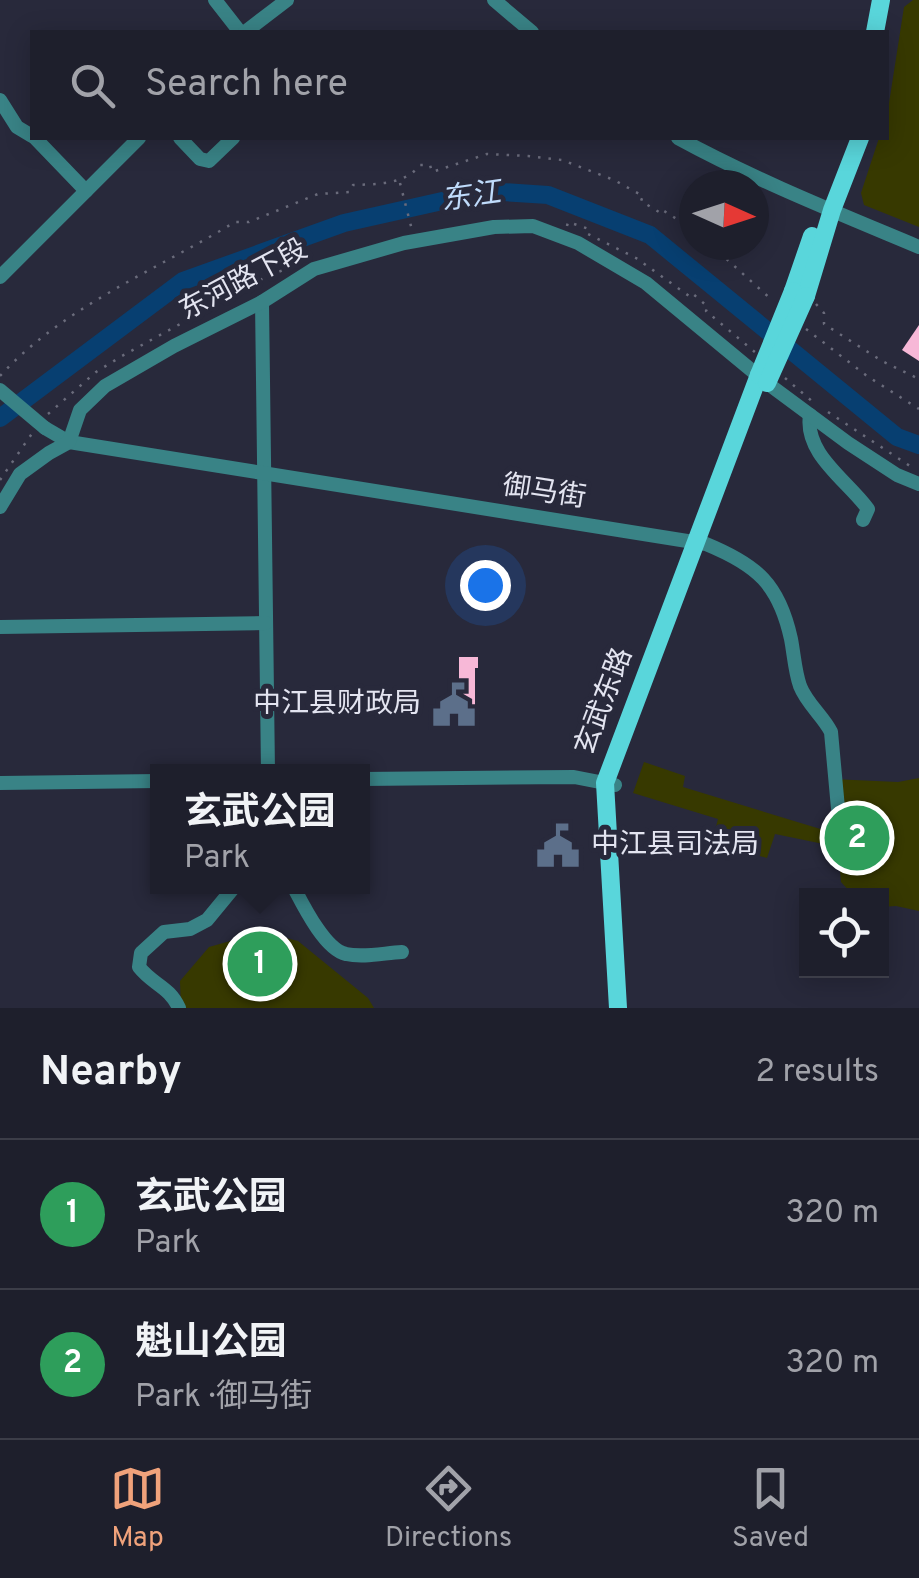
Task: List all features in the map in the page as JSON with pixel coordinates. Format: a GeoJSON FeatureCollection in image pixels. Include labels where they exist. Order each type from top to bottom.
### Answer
{"type":"FeatureCollection","features":[{"type":"Feature","properties":{"kind":"main road"},"geometry":{"type":"LineString","coordinates":[[875,30],[881,0]]}},
{"type":"Feature","properties":{"kind":"main road"},"geometry":{"type":"LineString","coordinates":[[886,30],[892,0]]}},
{"type":"Feature","properties":{"kind":"main road"},"geometry":{"type":"LineString","coordinates":[[827,208],[848,140]]}},
{"type":"Feature","properties":{"kind":"main road"},"geometry":{"type":"LineString","coordinates":[[827,208],[859,140]]}},
{"type":"Feature","properties":{"kind":"main road","name":"玄武东路"},"geometry":{"type":"LineString","coordinates":[[618,1008],[610,784],[766,372],[802,294],[827,208]]}},
{"type":"Feature","properties":{"kind":"main road","name":"玄武东路"},"geometry":{"type":"LineString","coordinates":[[610,784],[629,1008]]}},
{"type":"Feature","properties":{"kind":"street"},"geometry":{"type":"LineString","coordinates":[[215,0],[248,30]]}},
{"type":"Feature","properties":{"kind":"street"},"geometry":{"type":"LineString","coordinates":[[250,30],[287,0]]}},
{"type":"Feature","properties":{"kind":"street"},"geometry":{"type":"LineString","coordinates":[[494,0],[529,30]]}},
{"type":"Feature","properties":{"kind":"street"},"geometry":{"type":"LineString","coordinates":[[506,0],[518,22]]}},
{"type":"Feature","properties":{"kind":"street"},"geometry":{"type":"LineString","coordinates":[[0,100],[18,127],[30,134]]}},
{"type":"Feature","properties":{"kind":"street"},"geometry":{"type":"LineString","coordinates":[[37,140],[86,190]]}},
{"type":"Feature","properties":{"kind":"street"},"geometry":{"type":"LineString","coordinates":[[0,277],[137,140]]}},
{"type":"Feature","properties":{"kind":"street"},"geometry":{"type":"LineString","coordinates":[[182,140],[200,159],[209,161],[231,140]]}},
{"type":"Feature","properties":{"kind":"street"},"geometry":{"type":"LineString","coordinates":[[682,140],[919,246]]}},
{"type":"Feature","properties":{"kind":"street","name":"东河路下段"},"geometry":{"type":"LineString","coordinates":[[0,508],[20,474],[69,442],[80,410],[105,386],[174,346],[262,302],[314,268],[404,243],[494,227],[534,226],[578,243],[646,283],[766,372],[810,415],[897,475],[919,484]]}},
{"type":"Feature","properties":{"kind":"street"},"geometry":{"type":"LineString","coordinates":[[262,302],[268,764]]}},
{"type":"Feature","properties":{"kind":"street","name":"御马街"},"geometry":{"type":"LineString","coordinates":[[0,390],[69,442],[701,543],[735,556],[754,569],[777,596],[788,626],[800,686],[831,732],[840,830]]}},
{"type":"Feature","properties":{"kind":"street"},"geometry":{"type":"LineString","coordinates":[[810,415],[808,428],[816,449],[868,510],[863,520]]}},
{"type":"Feature","properties":{"kind":"street"},"geometry":{"type":"LineString","coordinates":[[0,627],[266,623]]}},
{"type":"Feature","properties":{"kind":"street"},"geometry":{"type":"LineString","coordinates":[[370,778],[574,777],[610,784]]}},
{"type":"Feature","properties":{"kind":"street"},"geometry":{"type":"LineString","coordinates":[[0,783],[150,781]]}},
{"type":"Feature","properties":{"kind":"street"},"geometry":{"type":"LineString","coordinates":[[179,1008],[173,994],[147,977],[139,966],[141,952],[164,932],[190,929],[207,920],[228,894]]}},
{"type":"Feature","properties":{"kind":"street"},"geometry":{"type":"LineString","coordinates":[[296,894],[336,951],[349,956],[402,952]]}},
{"type":"Feature","properties":{"kind":"path"},"geometry":{"type":"LineString","coordinates":[[0,376],[64,322],[235,222],[249,222],[318,194],[350,192],[353,185],[386,183],[415,172],[420,165],[430,164],[432,172],[487,154],[562,160],[614,180],[642,196],[640,201],[679,220]]}},
{"type":"Feature","properties":{"kind":"path"},"geometry":{"type":"LineString","coordinates":[[400,183],[413,235]]}},
{"type":"Feature","properties":{"kind":"path"},"geometry":{"type":"LineString","coordinates":[[556,224],[566,226],[568,222],[589,229],[588,234],[636,258],[689,296],[692,293],[766,372],[919,471]]}},
{"type":"Feature","properties":{"kind":"path"},"geometry":{"type":"LineString","coordinates":[[0,480],[42,424],[96,372],[303,260],[316,258]]}},
{"type":"Feature","properties":{"kind":"path"},"geometry":{"type":"LineString","coordinates":[[728,260],[774,302]]}},
{"type":"Feature","properties":{"kind":"path"},"geometry":{"type":"LineString","coordinates":[[802,294],[824,312],[824,324],[882,362],[919,379]]}},
{"type":"Feature","properties":{"kind":"path"},"geometry":{"type":"LineString","coordinates":[[804,328],[866,376],[919,409]]}},
{"type":"Feature","properties":{"kind":"shaded area"},"geometry":{"type":"Polygon","coordinates":[[[919,0],[919,227],[864,205],[861,193],[878,140],[889,140],[889,103],[904,7],[919,0]]]}},
{"type":"Feature","properties":{"kind":"shaded area"},"geometry":{"type":"Polygon","coordinates":[[[644,762],[685,776],[683,787],[827,831],[834,826],[832,779],[898,782],[919,778],[919,911],[889,906],[889,888],[847,888],[841,882],[838,847],[775,834],[767,858],[712,842],[718,819],[633,793],[644,762]]]}},
{"type":"Feature","properties":{"kind":"shaded area"},"geometry":{"type":"Polygon","coordinates":[[[262,932],[298,941],[368,998],[374,1008],[181,1008],[180,981],[209,947],[262,932]]]}},
{"type":"Feature","properties":{"kind":"building"},"geometry":{"type":"Polygon","coordinates":[[[919,325],[919,361],[902,350],[919,325]]]}},
{"type":"Feature","properties":{"kind":"building"},"geometry":{"type":"Polygon","coordinates":[[[459,657],[478,657],[478,729],[459,729],[459,657]]]}},
{"type":"Feature","properties":{"kind":"waterway","name":"东江"},"geometry":{"type":"LineString","coordinates":[[0,418],[183,281],[344,223],[487,191],[548,195],[650,235],[897,437],[919,445]]}},
{"type":"Feature","properties":{"kind":"place","name":"中江县财政局"},"geometry":{"type":"Point","coordinates":[454,705]}},
{"type":"Feature","properties":{"kind":"place","name":"魁山公园"},"geometry":{"type":"Point","coordinates":[857,838]}},
{"type":"Feature","properties":{"kind":"place","name":"中江县司法局"},"geometry":{"type":"Point","coordinates":[558,846]}},
{"type":"Feature","properties":{"kind":"place","name":"玄武公园"},"geometry":{"type":"Point","coordinates":[260,964]}}]}
